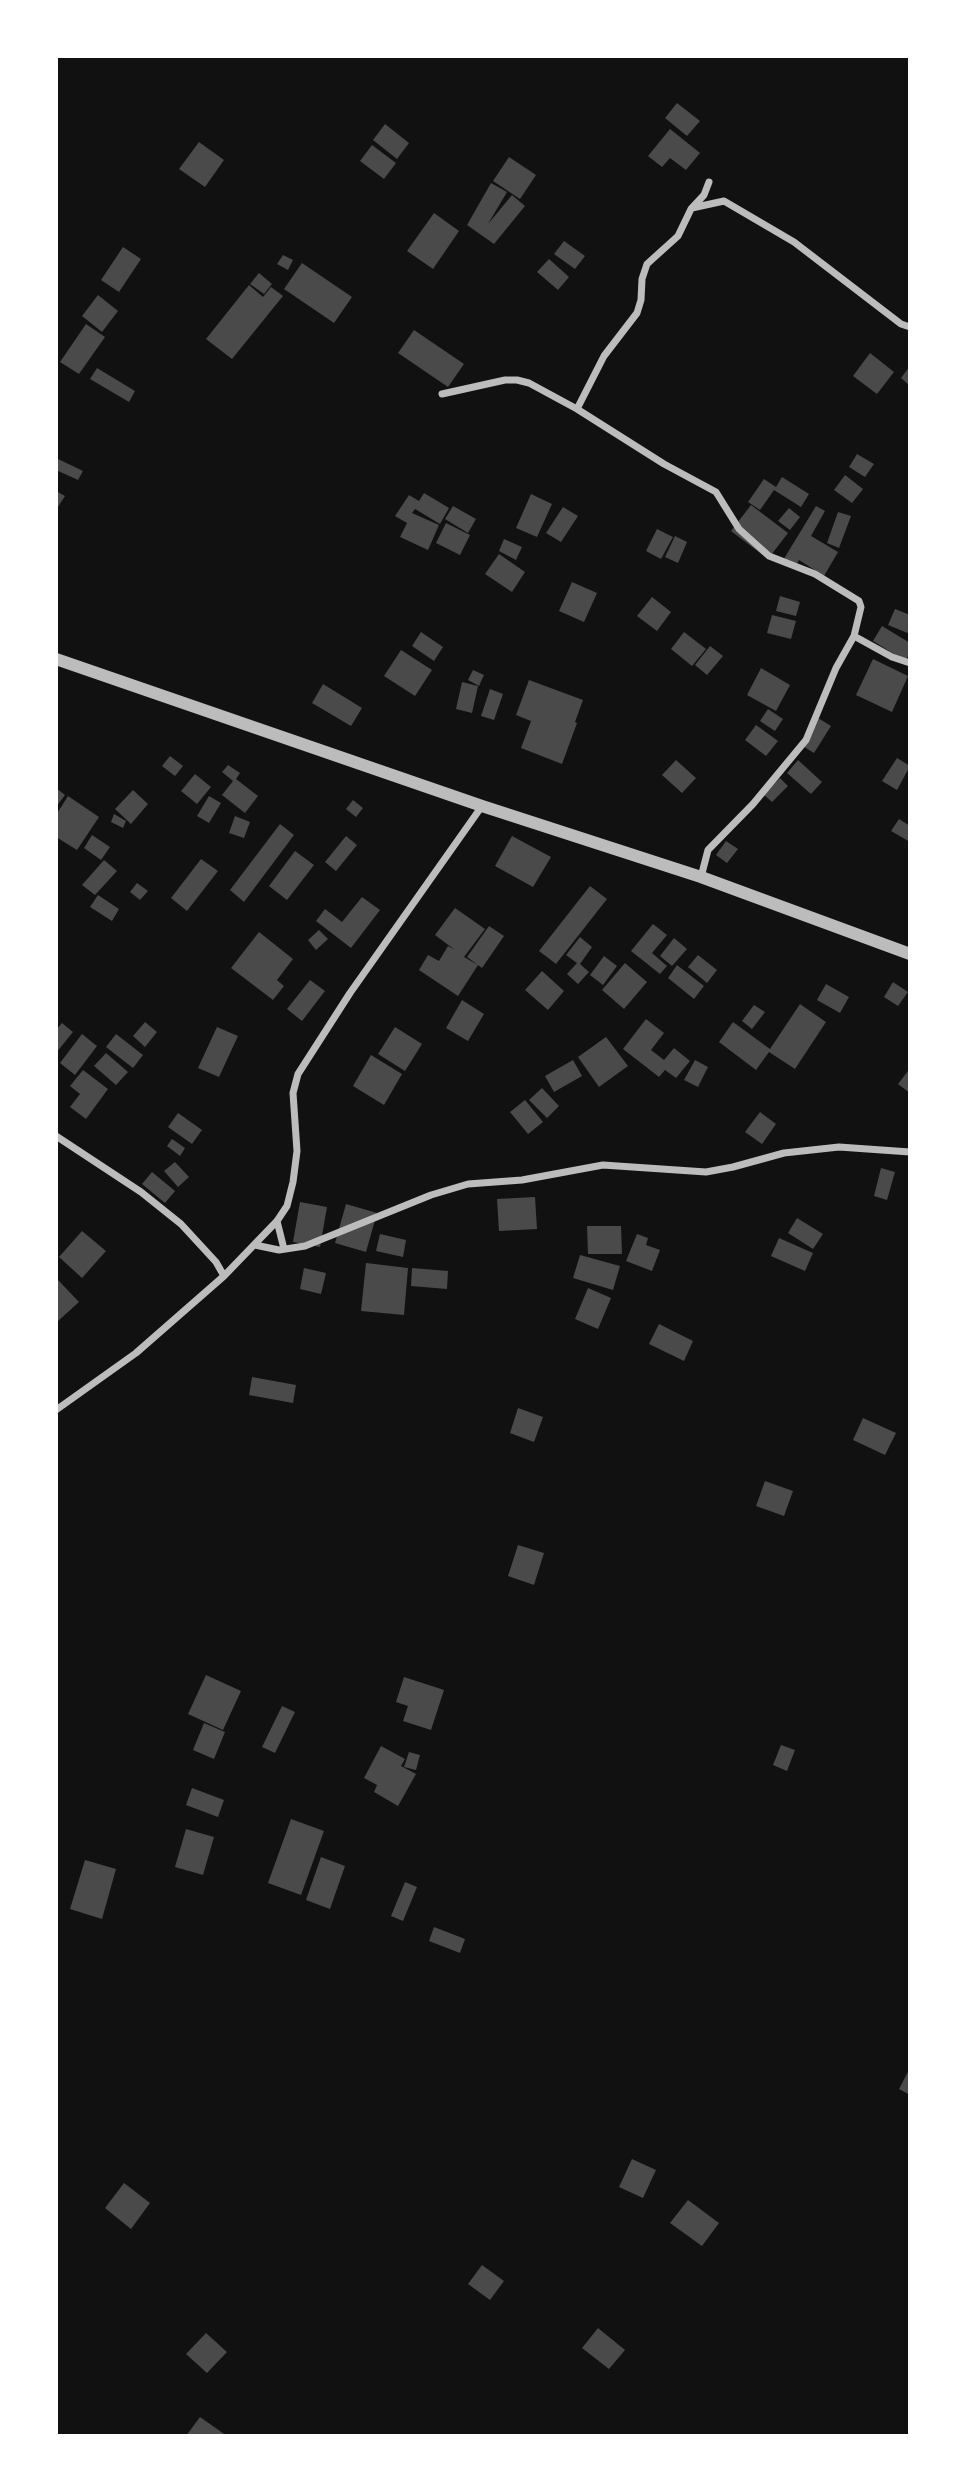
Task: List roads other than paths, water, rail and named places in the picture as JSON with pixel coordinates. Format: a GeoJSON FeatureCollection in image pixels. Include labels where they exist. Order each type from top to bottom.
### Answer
{"type":"FeatureCollection","features":[{"type":"Feature","properties":{"kind":"street"},"geometry":{"type":"LineString","coordinates":[[577,409],[604,356],[637,313],[647,264],[678,236],[691,209],[704,195],[709,182]]}},
{"type":"Feature","properties":{"kind":"street"},"geometry":{"type":"LineString","coordinates":[[691,209],[724,201],[794,243],[901,324],[910,327]]}},
{"type":"Feature","properties":{"kind":"street"},"geometry":{"type":"LineString","coordinates":[[442,394],[517,380],[529,383],[716,492],[739,529],[769,556],[815,574],[859,601],[854,636],[836,668],[806,740],[752,804],[708,850],[701,877]]}},
{"type":"Feature","properties":{"kind":"street"},"geometry":{"type":"LineString","coordinates":[[854,636],[892,657],[910,663]]}},
{"type":"Feature","properties":{"kind":"street"},"geometry":{"type":"LineString","coordinates":[[56,659],[482,806],[701,877],[910,954]]}},
{"type":"Feature","properties":{"kind":"street"},"geometry":{"type":"LineString","coordinates":[[56,1410],[136,1353],[224,1276],[277,1221],[287,1206],[298,1151],[293,1093],[298,1074],[350,993],[482,806]]}},
{"type":"Feature","properties":{"kind":"street"},"geometry":{"type":"LineString","coordinates":[[56,1136],[141,1192],[181,1224],[216,1262],[224,1276]]}},
{"type":"Feature","properties":{"kind":"street"},"geometry":{"type":"LineString","coordinates":[[255,1245],[284,1249],[305,1246],[431,1195],[468,1184],[522,1180],[603,1165],[706,1172],[785,1153],[839,1147],[910,1152]]}},
{"type":"Feature","properties":{"kind":"street"},"geometry":{"type":"LineString","coordinates":[[277,1221],[284,1249]]}}]}
